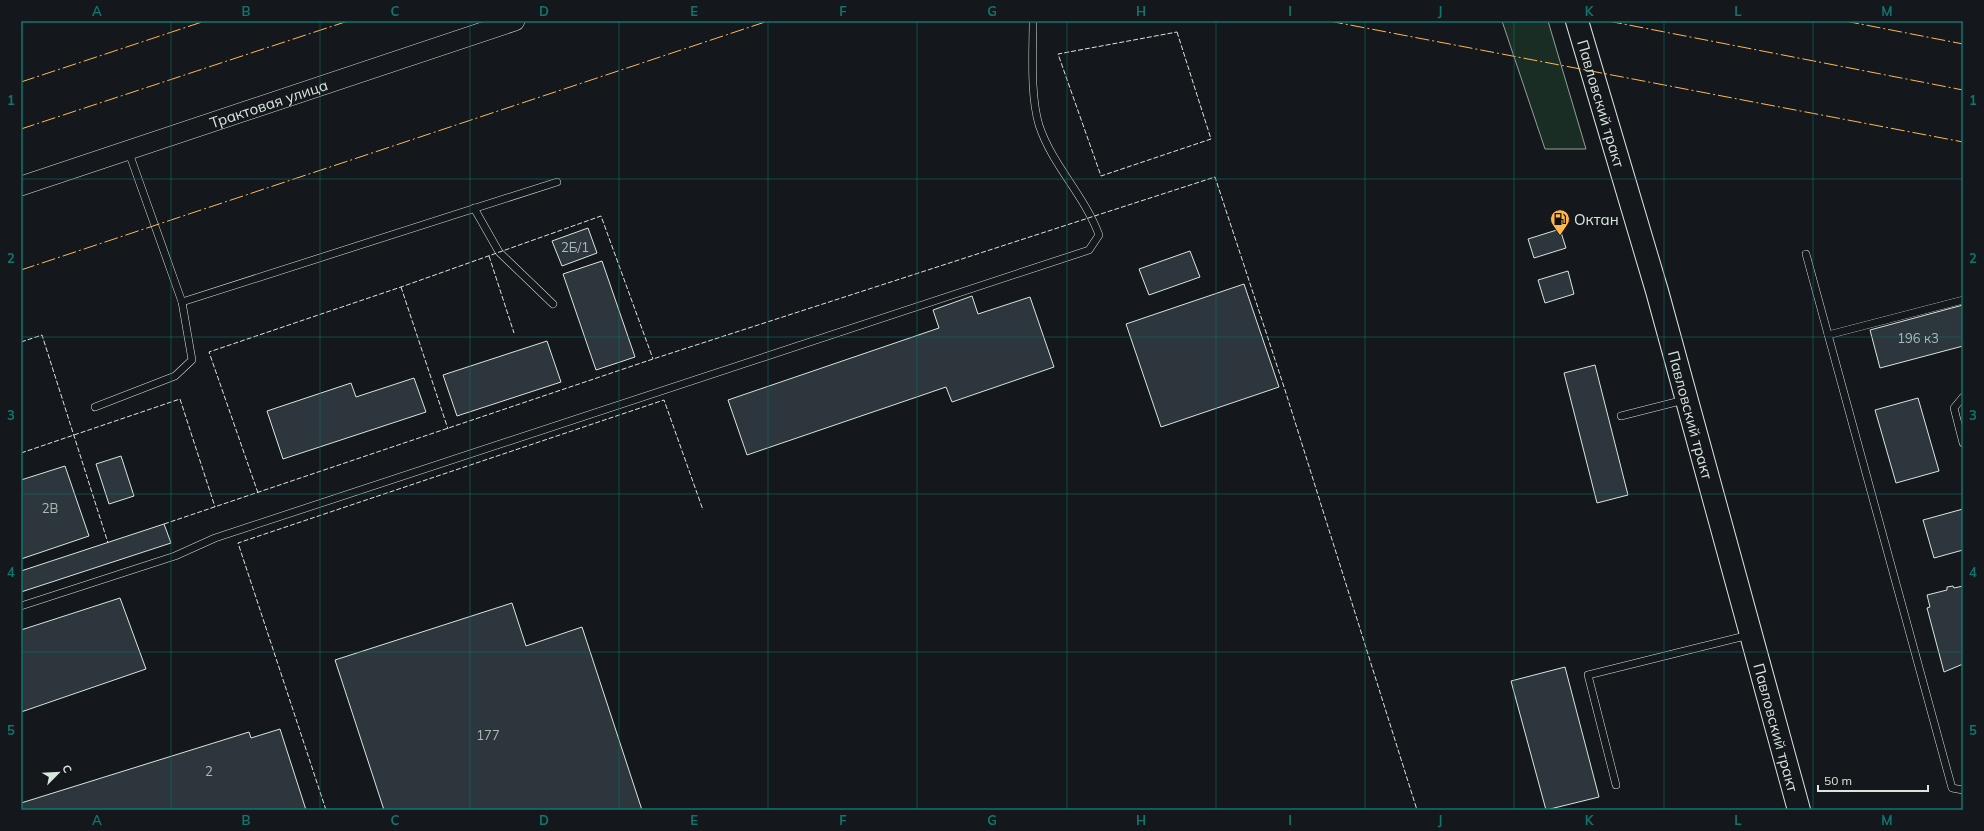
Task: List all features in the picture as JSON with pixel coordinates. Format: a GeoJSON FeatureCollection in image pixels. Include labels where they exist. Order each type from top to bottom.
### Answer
{"type":"FeatureCollection","features":[{"type":"Feature","properties":{"kind":"highway","name":"Павловский тракт"},"geometry":{"type":"LineString","coordinates":[[1577,21],[1655,283],[1799,810]]}},
{"type":"Feature","properties":{"kind":"main road","name":"Трактовая улица"},"geometry":{"type":"LineString","coordinates":[[21,186],[490,25],[515,21]]}},
{"type":"Feature","properties":{"kind":"lane"},"geometry":{"type":"LineString","coordinates":[[21,606],[175,556],[215,538],[1089,250],[1099,235],[1092,217],[1058,164],[1039,125],[1033,82],[1033,21]]}},
{"type":"Feature","properties":{"kind":"lane"},"geometry":{"type":"LineString","coordinates":[[95,407],[175,376],[192,360],[182,302],[128,150]]}},
{"type":"Feature","properties":{"kind":"lane"},"geometry":{"type":"LineString","coordinates":[[182,302],[557,182]]}},
{"type":"Feature","properties":{"kind":"lane"},"geometry":{"type":"LineString","coordinates":[[474,208],[499,252],[553,304]]}},
{"type":"Feature","properties":{"kind":"lane"},"geometry":{"type":"LineString","coordinates":[[1806,254],[1952,788],[1963,790]]}},
{"type":"Feature","properties":{"kind":"lane"},"geometry":{"type":"LineString","coordinates":[[1828,335],[1963,300]]}},
{"type":"Feature","properties":{"kind":"lane"},"geometry":{"type":"LineString","coordinates":[[1963,397],[1954,408],[1963,443]]}},
{"type":"Feature","properties":{"kind":"lane"},"geometry":{"type":"LineString","coordinates":[[1621,416],[1686,399]]}},
{"type":"Feature","properties":{"kind":"lane"},"geometry":{"type":"LineString","coordinates":[[1616,785],[1588,675],[1751,635]]}},
{"type":"Feature","properties":{"kind":"green space"},"geometry":{"type":"Polygon","coordinates":[[[1502,21],[1548,21],[1586,149],[1545,149],[1502,21]]]}},
{"type":"Feature","properties":{"kind":"building"},"geometry":{"type":"Polygon","coordinates":[[[588,228],[597,253],[562,266],[552,241],[588,228]]]}},
{"type":"Feature","properties":{"kind":"building"},"geometry":{"type":"Polygon","coordinates":[[[1560,229],[1566,248],[1534,258],[1528,239],[1560,229]]]}},
{"type":"Feature","properties":{"kind":"building"},"geometry":{"type":"Polygon","coordinates":[[[1190,251],[1200,277],[1149,295],[1139,269],[1190,251]]]}},
{"type":"Feature","properties":{"kind":"building"},"geometry":{"type":"Polygon","coordinates":[[[602,261],[635,357],[596,370],[563,274],[602,261]]]}},
{"type":"Feature","properties":{"kind":"building"},"geometry":{"type":"Polygon","coordinates":[[[1568,271],[1574,294],[1545,303],[1538,280],[1568,271]]]}},
{"type":"Feature","properties":{"kind":"building"},"geometry":{"type":"Polygon","coordinates":[[[1244,284],[1279,387],[1161,427],[1126,324],[1244,284]]]}},
{"type":"Feature","properties":{"kind":"building"},"geometry":{"type":"Polygon","coordinates":[[[972,296],[978,314],[1030,297],[1054,367],[952,402],[946,387],[747,455],[728,400],[939,328],[933,310],[972,296]]]}},
{"type":"Feature","properties":{"kind":"building"},"geometry":{"type":"Polygon","coordinates":[[[1963,305],[1963,346],[1880,368],[1870,330],[1963,305]]]}},
{"type":"Feature","properties":{"kind":"building"},"geometry":{"type":"Polygon","coordinates":[[[547,341],[561,382],[457,416],[443,375],[547,341]]]}},
{"type":"Feature","properties":{"kind":"building"},"geometry":{"type":"Polygon","coordinates":[[[1595,365],[1628,495],[1597,503],[1564,373],[1595,365]]]}},
{"type":"Feature","properties":{"kind":"building"},"geometry":{"type":"Polygon","coordinates":[[[414,378],[426,412],[283,459],[267,411],[351,383],[356,397],[414,378]]]}},
{"type":"Feature","properties":{"kind":"building"},"geometry":{"type":"Polygon","coordinates":[[[1918,398],[1939,471],[1896,483],[1875,410],[1918,398]]]}},
{"type":"Feature","properties":{"kind":"building"},"geometry":{"type":"Polygon","coordinates":[[[121,456],[134,496],[109,504],[96,464],[121,456]]]}},
{"type":"Feature","properties":{"kind":"building"},"geometry":{"type":"Polygon","coordinates":[[[65,466],[89,536],[21,559],[21,480],[65,466]]]}},
{"type":"Feature","properties":{"kind":"building"},"geometry":{"type":"Polygon","coordinates":[[[1963,509],[1963,550],[1934,558],[1923,520],[1963,509]]]}},
{"type":"Feature","properties":{"kind":"building"},"geometry":{"type":"Polygon","coordinates":[[[164,524],[171,543],[21,592],[21,571],[164,524]]]}},
{"type":"Feature","properties":{"kind":"building"},"geometry":{"type":"Polygon","coordinates":[[[1953,586],[1954,588],[1963,586],[1963,664],[1944,672],[1927,608],[1930,607],[1927,595],[1947,590],[1947,587],[1953,586]]]}},
{"type":"Feature","properties":{"kind":"building"},"geometry":{"type":"Polygon","coordinates":[[[120,598],[146,669],[21,712],[21,630],[120,598]]]}},
{"type":"Feature","properties":{"kind":"building"},"geometry":{"type":"Polygon","coordinates":[[[512,603],[526,646],[582,627],[642,810],[384,810],[335,660],[512,603]]]}},
{"type":"Feature","properties":{"kind":"building"},"geometry":{"type":"Polygon","coordinates":[[[1565,667],[1599,797],[1546,810],[1511,681],[1565,667]]]}},
{"type":"Feature","properties":{"kind":"building"},"geometry":{"type":"Polygon","coordinates":[[[280,729],[306,810],[21,810],[21,803],[249,732],[251,738],[280,729]]]}},
{"type":"Feature","properties":{"kind":"fence"},"geometry":{"type":"LineString","coordinates":[[1177,32],[1211,139],[1101,176],[1058,54],[1177,32]]}},
{"type":"Feature","properties":{"kind":"fence"},"geometry":{"type":"LineString","coordinates":[[164,524],[653,359],[1215,177],[1285,390],[1417,810]]}},
{"type":"Feature","properties":{"kind":"fence"},"geometry":{"type":"LineString","coordinates":[[258,493],[209,352],[401,287],[601,216],[653,359]]}},
{"type":"Feature","properties":{"kind":"fence"},"geometry":{"type":"LineString","coordinates":[[489,256],[514,333]]}},
{"type":"Feature","properties":{"kind":"fence"},"geometry":{"type":"LineString","coordinates":[[401,287],[448,429]]}},
{"type":"Feature","properties":{"kind":"fence"},"geometry":{"type":"LineString","coordinates":[[21,342],[42,335],[108,543]]}},
{"type":"Feature","properties":{"kind":"fence"},"geometry":{"type":"LineString","coordinates":[[21,453],[180,399],[215,507]]}},
{"type":"Feature","properties":{"kind":"fence"},"geometry":{"type":"LineString","coordinates":[[326,810],[238,543],[664,400],[703,510]]}},
{"type":"Feature","properties":{"kind":"power"},"geometry":{"type":"LineString","coordinates":[[21,82],[205,21]]}},
{"type":"Feature","properties":{"kind":"power"},"geometry":{"type":"LineString","coordinates":[[21,129],[348,21]]}},
{"type":"Feature","properties":{"kind":"power"},"geometry":{"type":"LineString","coordinates":[[21,270],[768,21]]}},
{"type":"Feature","properties":{"kind":"power"},"geometry":{"type":"LineString","coordinates":[[1329,21],[1963,142]]}},
{"type":"Feature","properties":{"kind":"power"},"geometry":{"type":"LineString","coordinates":[[1608,21],[1963,90]]}},
{"type":"Feature","properties":{"kind":"power"},"geometry":{"type":"LineString","coordinates":[[1845,21],[1963,44]]}},
{"type":"Feature","properties":{"kind":"place","name":"Октан"},"geometry":{"type":"Point","coordinates":[1560,236]}}]}
